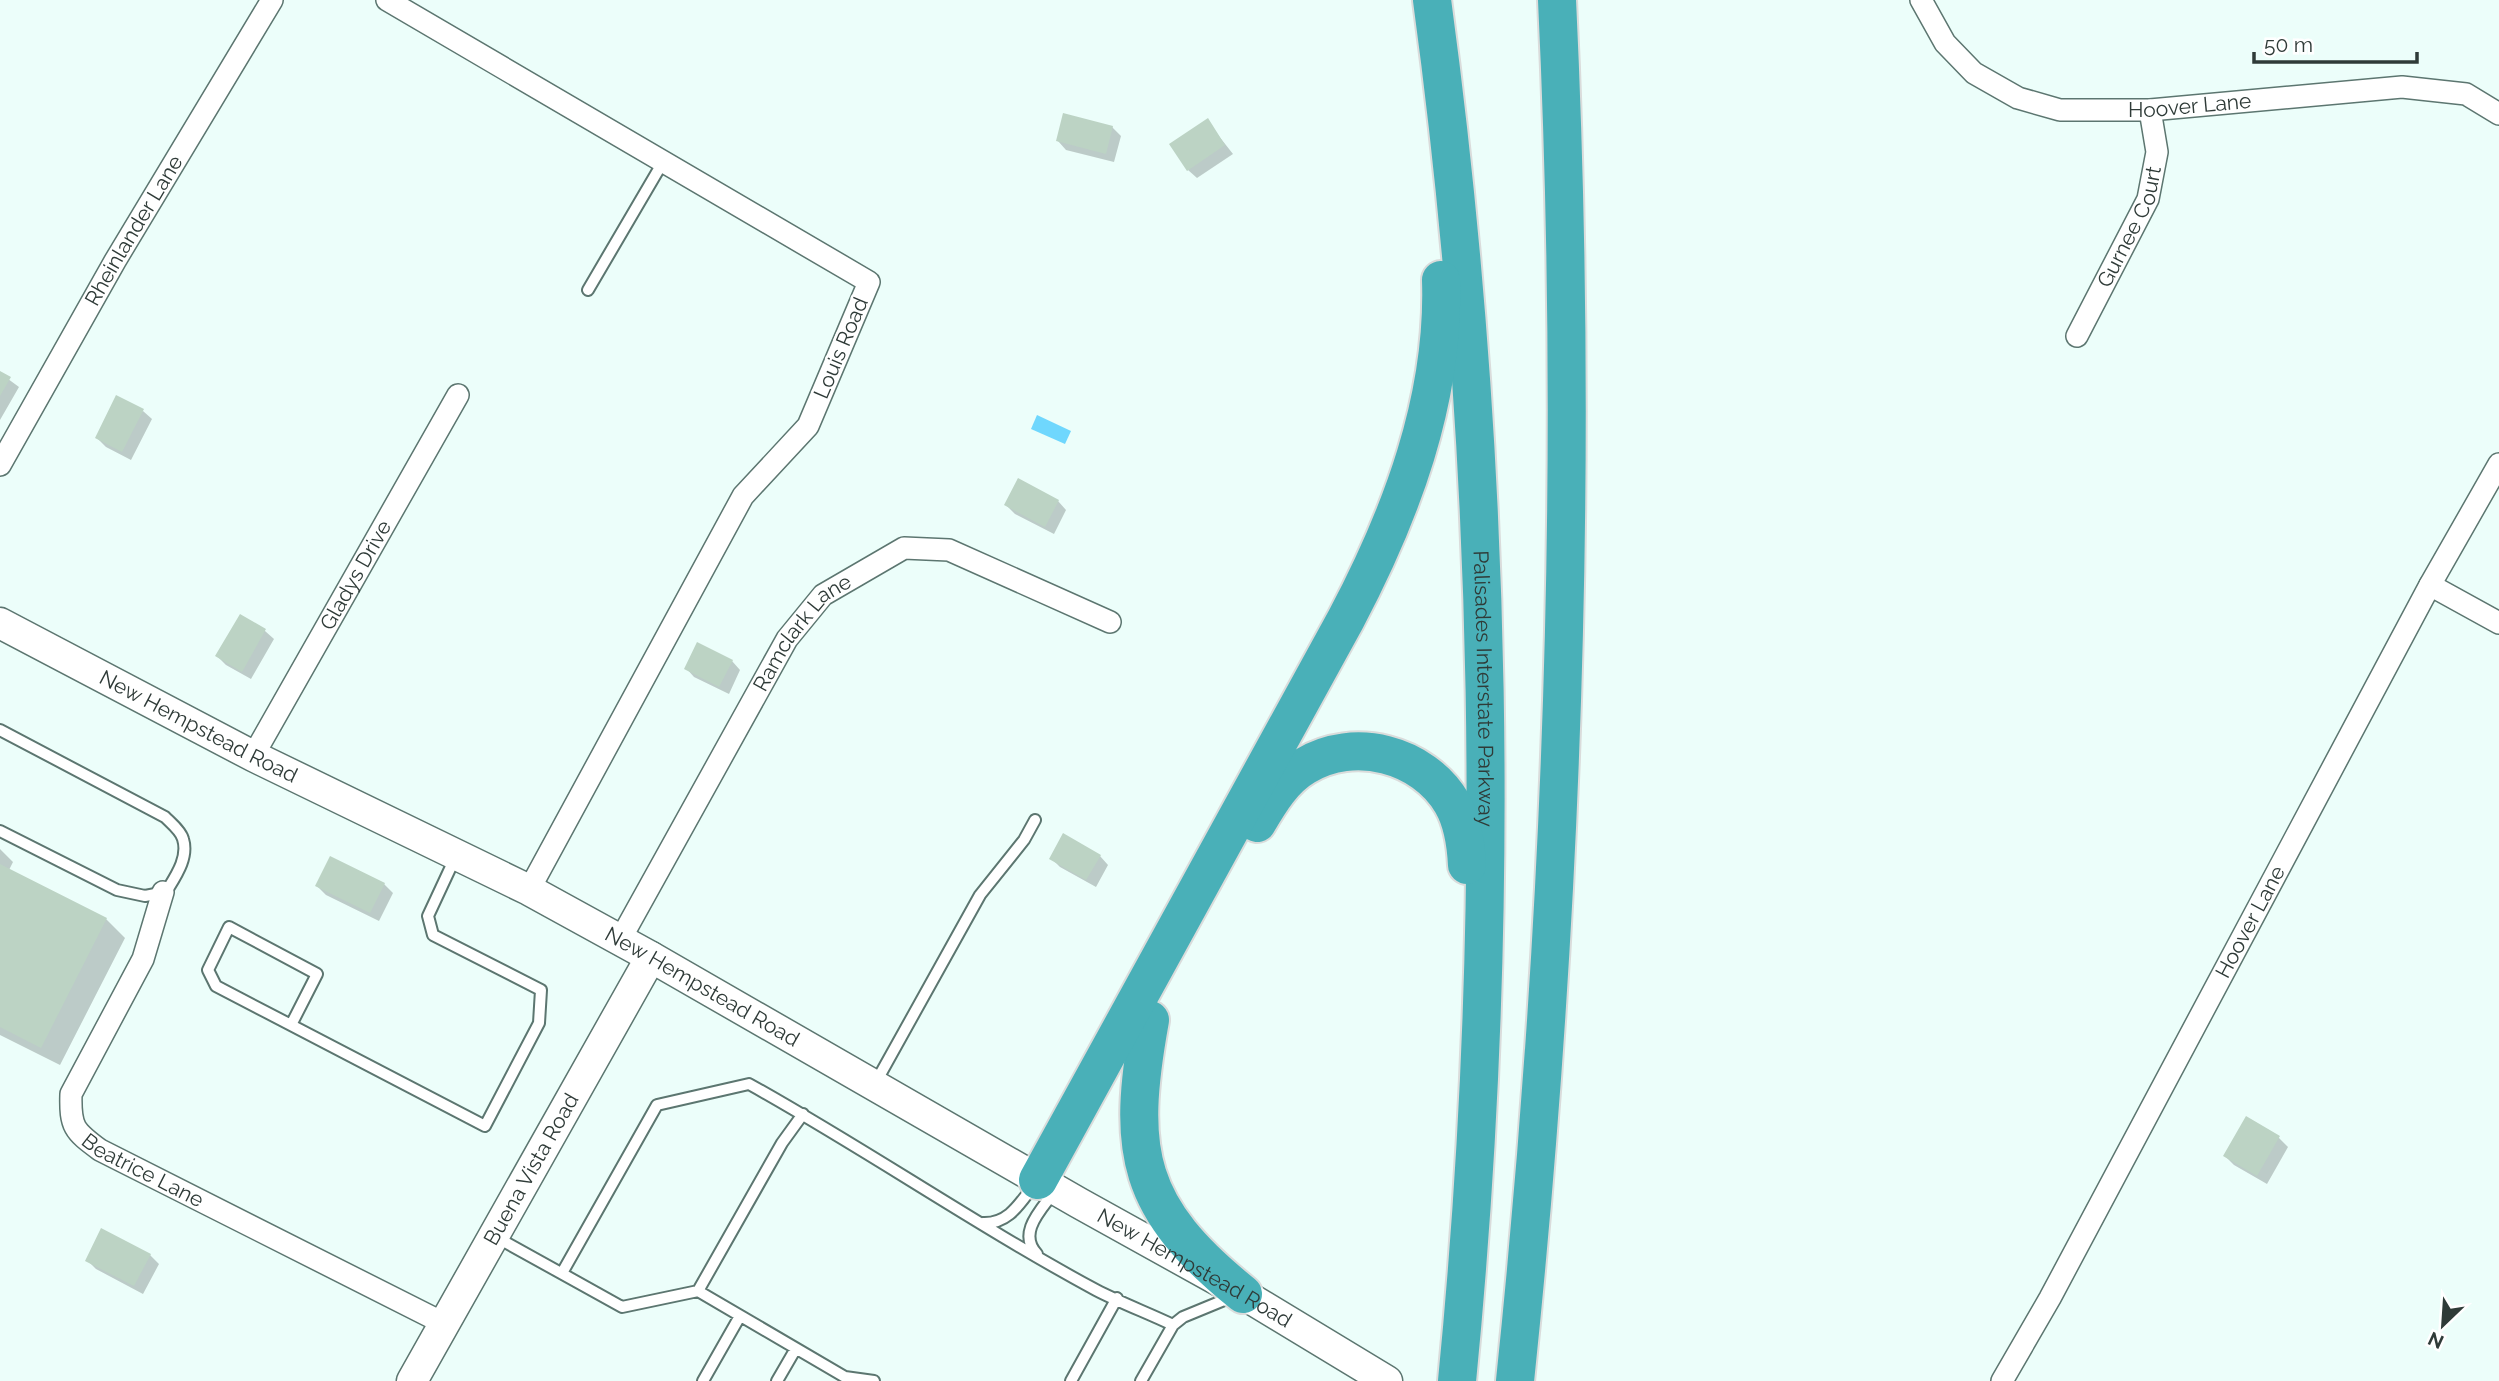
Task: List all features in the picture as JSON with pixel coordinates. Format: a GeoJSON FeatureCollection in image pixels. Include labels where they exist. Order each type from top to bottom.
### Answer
{"type":"FeatureCollection","features":[{"type":"Feature","properties":{"kind":"highway"},"geometry":{"type":"LineString","coordinates":[[1516,1377],[1545,1011],[1561,698],[1565,561],[1566,332],[1558,0]]}},
{"type":"Feature","properties":{"kind":"highway"},"geometry":{"type":"LineString","coordinates":[[1047,1185],[1346,619],[1381,549],[1410,474],[1429,398],[1441,311],[1432,4]]}},
{"type":"Feature","properties":{"kind":"highway","name":"Palisades Interstate Parkway"},"geometry":{"type":"LineString","coordinates":[[1432,4],[1460,251],[1480,575],[1484,819],[1482,981],[1475,1143],[1457,1381]]}},
{"type":"Feature","properties":{"kind":"highway"},"geometry":{"type":"LineString","coordinates":[[1047,1185],[1150,1020],[1258,821],[1282,786],[1305,766],[1332,755],[1361,752],[1376,752],[1405,761],[1427,775],[1446,794],[1457,814],[1464,838],[1475,1143]]}},
{"type":"Feature","properties":{"kind":"highway"},"geometry":{"type":"LineString","coordinates":[[1150,1020],[1138,1105],[1142,1150],[1150,1183],[1163,1212],[1183,1238],[1243,1294]]}},
{"type":"Feature","properties":{"kind":"street","name":"Rheinlander Lane"},"geometry":{"type":"LineString","coordinates":[[0,465],[115,261],[272,0]]}},
{"type":"Feature","properties":{"kind":"street","name":"Louis Road"},"geometry":{"type":"LineString","coordinates":[[387,0],[869,282],[808,426],[743,496],[529,890]]}},
{"type":"Feature","properties":{"kind":"street","name":"Hoover Lane"},"geometry":{"type":"LineString","coordinates":[[1920,0],[1945,43],[1974,73],[2018,98],[2060,110],[2150,110],[2402,87],[2466,94],[2499,114]]}},
{"type":"Feature","properties":{"kind":"street","name":"Gurnee Court"},"geometry":{"type":"LineString","coordinates":[[2077,336],[2148,199],[2157,152],[2150,110]]}},
{"type":"Feature","properties":{"kind":"street","name":"Gladys Drive"},"geometry":{"type":"LineString","coordinates":[[253,756],[458,396]]}},
{"type":"Feature","properties":{"kind":"street","name":"Hoover Lane"},"geometry":{"type":"LineString","coordinates":[[2002,1381],[2050,1298],[2430,585],[2499,464]]}},
{"type":"Feature","properties":{"kind":"street","name":"Ramclark Lane"},"geometry":{"type":"LineString","coordinates":[[620,940],[787,639],[824,595],[904,548],[949,550],[1110,622]]}},
{"type":"Feature","properties":{"kind":"street"},"geometry":{"type":"LineString","coordinates":[[2430,585],[2499,623]]}},
{"type":"Feature","properties":{"kind":"street","name":"New Hempstead Road"},"geometry":{"type":"LineString","coordinates":[[0,623],[253,756],[529,890],[1243,1294],[1387,1381]]}},
{"type":"Feature","properties":{"kind":"street","name":"Beatrice Lane"},"geometry":{"type":"LineString","coordinates":[[163,892],[143,959],[71,1094],[70,1119],[81,1137],[100,1150],[445,1324]]}},
{"type":"Feature","properties":{"kind":"street","name":"Buena Vista Road"},"geometry":{"type":"LineString","coordinates":[[412,1381],[651,957]]}},
{"type":"Feature","properties":{"kind":"lane"},"geometry":{"type":"LineString","coordinates":[[588,290],[663,162]]}},
{"type":"Feature","properties":{"kind":"lane"},"geometry":{"type":"LineString","coordinates":[[0,730],[165,817],[183,837],[184,857],[166,892],[145,896],[117,890],[0,831]]}},
{"type":"Feature","properties":{"kind":"lane"},"geometry":{"type":"LineString","coordinates":[[875,1085],[980,895],[1024,840],[1035,820]]}},
{"type":"Feature","properties":{"kind":"lane"},"geometry":{"type":"LineString","coordinates":[[291,1025],[317,974],[229,927],[208,970],[216,986],[291,1025],[485,1125],[539,1023],[541,990],[433,935],[428,916],[457,854]]}},
{"type":"Feature","properties":{"kind":"lane"},"geometry":{"type":"LineString","coordinates":[[562,1273],[657,1105],[749,1083],[1098,1291],[1173,1325]]}},
{"type":"Feature","properties":{"kind":"lane"},"geometry":{"type":"LineString","coordinates":[[698,1292],[782,1143],[803,1114]]}},
{"type":"Feature","properties":{"kind":"lane"},"geometry":{"type":"LineString","coordinates":[[980,1223],[1000,1222],[1047,1185]]}},
{"type":"Feature","properties":{"kind":"lane"},"geometry":{"type":"LineString","coordinates":[[1041,1258],[1032,1249],[1029,1241],[1030,1230],[1047,1185]]}},
{"type":"Feature","properties":{"kind":"lane"},"geometry":{"type":"LineString","coordinates":[[495,1236],[622,1307],[698,1292],[845,1377],[874,1381]]}},
{"type":"Feature","properties":{"kind":"lane"},"geometry":{"type":"LineString","coordinates":[[1142,1381],[1173,1325],[1184,1317],[1243,1294]]}},
{"type":"Feature","properties":{"kind":"lane"},"geometry":{"type":"LineString","coordinates":[[1070,1381],[1117,1298]]}},
{"type":"Feature","properties":{"kind":"lane"},"geometry":{"type":"LineString","coordinates":[[703,1381],[740,1316]]}},
{"type":"Feature","properties":{"kind":"lane"},"geometry":{"type":"LineString","coordinates":[[776,1381],[795,1350]]}},
{"type":"Feature","properties":{"kind":"water"},"geometry":{"type":"Polygon","coordinates":[[[1037,415],[1071,431],[1065,444],[1031,429],[1037,415]]]}},
{"type":"Feature","properties":{"kind":"building"},"geometry":{"type":"Polygon","coordinates":[[[1063,113],[1113,126],[1106,154],[1056,141],[1063,113]]]}},
{"type":"Feature","properties":{"kind":"building"},"geometry":{"type":"Polygon","coordinates":[[[1208,118],[1225,145],[1187,171],[1169,144],[1208,118]]]}},
{"type":"Feature","properties":{"kind":"building"},"geometry":{"type":"Polygon","coordinates":[[[0,371],[11,377],[0,396],[0,371]]]}},
{"type":"Feature","properties":{"kind":"building"},"geometry":{"type":"Polygon","coordinates":[[[116,395],[144,409],[122,452],[95,438],[116,395]]]}},
{"type":"Feature","properties":{"kind":"building"},"geometry":{"type":"Polygon","coordinates":[[[1018,478],[1059,500],[1045,527],[1004,505],[1018,478]]]}},
{"type":"Feature","properties":{"kind":"building"},"geometry":{"type":"Polygon","coordinates":[[[240,614],[266,629],[242,672],[215,656],[240,614]]]}},
{"type":"Feature","properties":{"kind":"building"},"geometry":{"type":"Polygon","coordinates":[[[697,642],[733,660],[719,687],[684,669],[697,642]]]}},
{"type":"Feature","properties":{"kind":"building"},"geometry":{"type":"Polygon","coordinates":[[[1063,833],[1101,855],[1086,880],[1049,859],[1063,833]]]}},
{"type":"Feature","properties":{"kind":"building"},"geometry":{"type":"Polygon","coordinates":[[[330,856],[385,883],[370,913],[315,886],[330,856]]]}},
{"type":"Feature","properties":{"kind":"building"},"geometry":{"type":"Polygon","coordinates":[[[0,864],[107,918],[41,1048],[0,1027],[0,864]]]}},
{"type":"Feature","properties":{"kind":"building"},"geometry":{"type":"Polygon","coordinates":[[[2246,1116],[2280,1136],[2257,1176],[2223,1156],[2246,1116]]]}},
{"type":"Feature","properties":{"kind":"building"},"geometry":{"type":"Polygon","coordinates":[[[101,1228],[151,1254],[134,1286],[85,1261],[101,1228]]]}}]}
